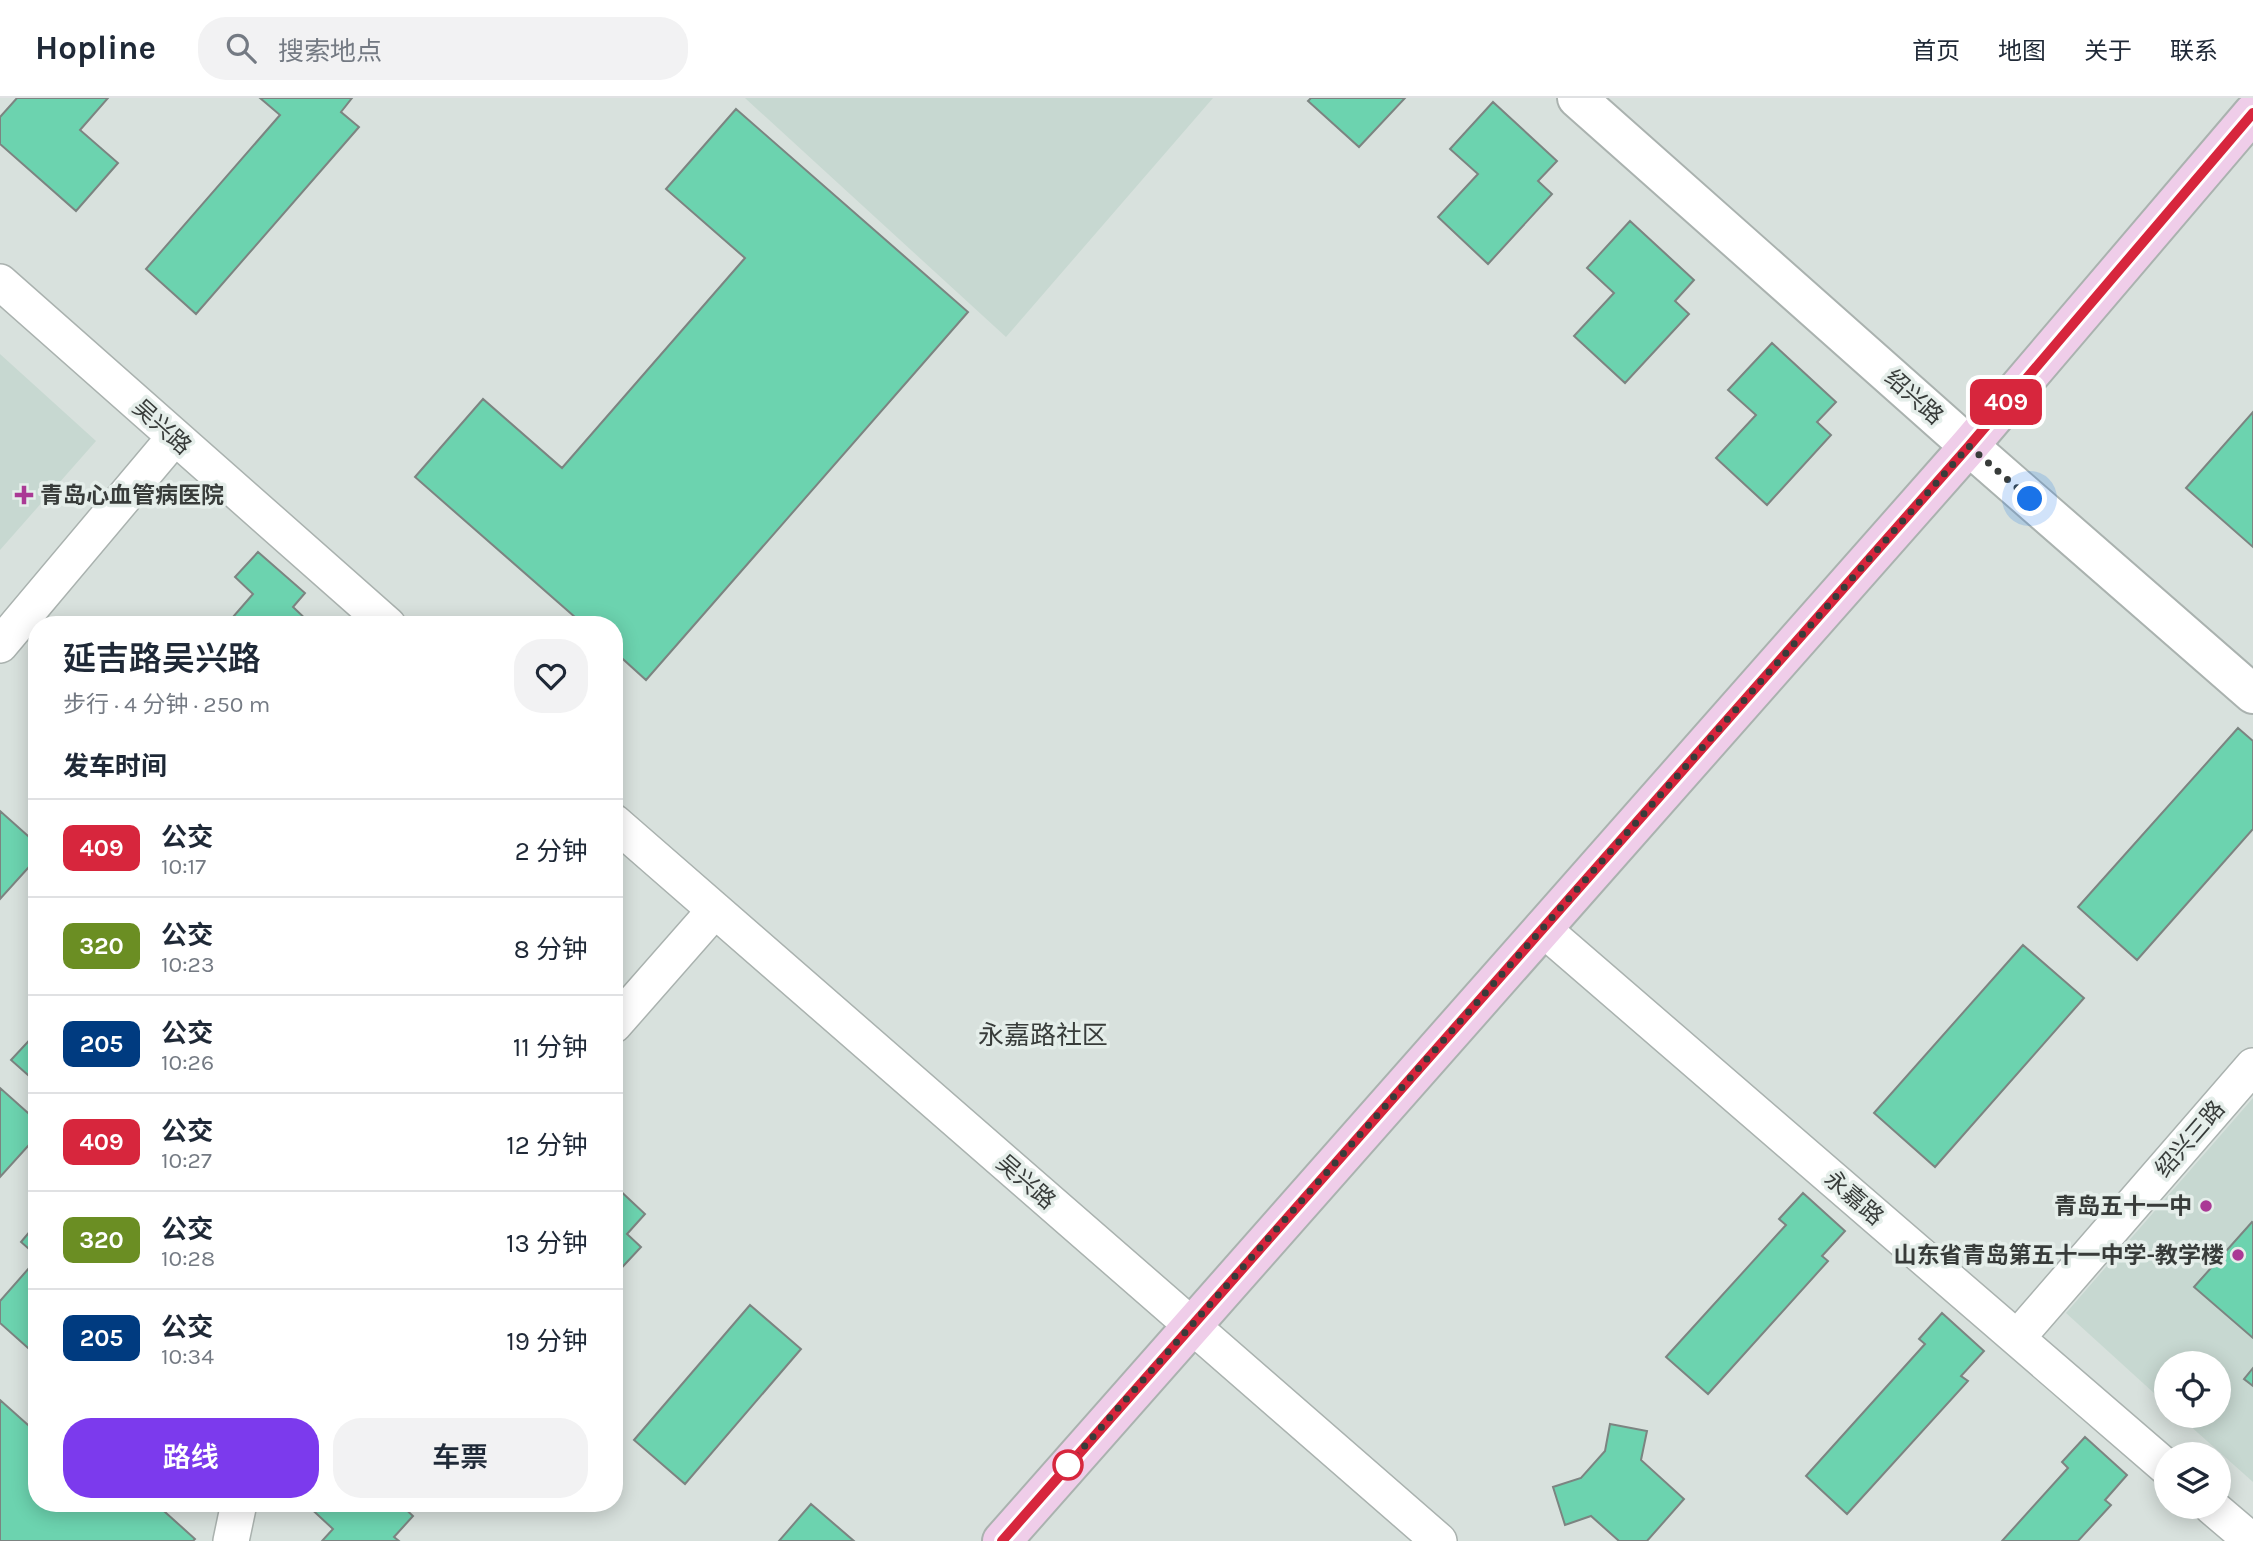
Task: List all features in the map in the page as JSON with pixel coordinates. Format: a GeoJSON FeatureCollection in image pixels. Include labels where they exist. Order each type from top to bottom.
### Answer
{"type":"FeatureCollection","features":[{"type":"Feature","properties":{"kind":"main road"},"geometry":{"type":"LineString","coordinates":[[1002,1541],[1969,446],[2253,113]]}},
{"type":"Feature","properties":{"kind":"street","name":"绍兴路"},"geometry":{"type":"LineString","coordinates":[[1577,98],[2253,694]]}},
{"type":"Feature","properties":{"kind":"street","name":"吴兴路"},"geometry":{"type":"LineString","coordinates":[[0,282],[378,616]]}},
{"type":"Feature","properties":{"kind":"street"},"geometry":{"type":"LineString","coordinates":[[0,645],[174,438]]}},
{"type":"Feature","properties":{"kind":"street","name":"吴兴路"},"geometry":{"type":"LineString","coordinates":[[623,830],[1439,1541]]}},
{"type":"Feature","properties":{"kind":"street"},"geometry":{"type":"LineString","coordinates":[[623,1015],[715,910]]}},
{"type":"Feature","properties":{"kind":"street","name":"永嘉路"},"geometry":{"type":"LineString","coordinates":[[1542,928],[2154,1457]]}},
{"type":"Feature","properties":{"kind":"street","name":"绍兴三路"},"geometry":{"type":"LineString","coordinates":[[2017,1338],[2253,1066]]}},
{"type":"Feature","properties":{"kind":"street"},"geometry":{"type":"LineString","coordinates":[[232,1541],[237,1512]]}},
{"type":"Feature","properties":{"kind":"street"},"geometry":{"type":"LineString","coordinates":[[2226,1519],[2252,1541]]}},
{"type":"Feature","properties":{"kind":"shaded area"},"geometry":{"type":"Polygon","coordinates":[[[745,98],[1213,98],[1006,337],[745,98]]]}},
{"type":"Feature","properties":{"kind":"shaded area","name":"青岛心血管病医院"},"geometry":{"type":"Polygon","coordinates":[[[0,354],[96,441],[0,550],[0,354]]]}},
{"type":"Feature","properties":{"kind":"shaded area","name":"青岛五十一中"},"geometry":{"type":"Polygon","coordinates":[[[2253,1098],[2253,1482],[2231,1462],[2231,1442],[2208,1442],[2192,1428],[2231,1428],[2231,1351],[2154,1351],[2154,1393],[2066,1313],[2253,1098]]]}},
{"type":"Feature","properties":{"kind":"building"},"geometry":{"type":"Polygon","coordinates":[[[17,98],[108,98],[80,130],[118,163],[76,211],[0,144],[0,117],[17,98]]]}},
{"type":"Feature","properties":{"kind":"building"},"geometry":{"type":"Polygon","coordinates":[[[260,98],[352,98],[341,112],[359,127],[196,314],[146,269],[280,115],[260,98]]]}},
{"type":"Feature","properties":{"kind":"building"},"geometry":{"type":"Polygon","coordinates":[[[1311,98],[1405,98],[1359,147],[1308,101],[1311,98]]]}},
{"type":"Feature","properties":{"kind":"building"},"geometry":{"type":"Polygon","coordinates":[[[1493,102],[1557,161],[1538,181],[1552,194],[1488,264],[1438,217],[1478,174],[1450,149],[1493,102]]]}},
{"type":"Feature","properties":{"kind":"building"},"geometry":{"type":"Polygon","coordinates":[[[736,109],[968,312],[646,680],[623,659],[623,616],[574,616],[415,477],[483,399],[562,468],[745,258],[666,189],[736,109]]]}},
{"type":"Feature","properties":{"kind":"building"},"geometry":{"type":"Polygon","coordinates":[[[1630,221],[1694,280],[1675,301],[1689,314],[1625,383],[1574,336],[1614,293],[1587,268],[1630,221]]]}},
{"type":"Feature","properties":{"kind":"building"},"geometry":{"type":"Polygon","coordinates":[[[1772,343],[1836,402],[1817,422],[1831,435],[1767,505],[1716,458],[1756,415],[1728,390],[1772,343]]]}},
{"type":"Feature","properties":{"kind":"building"},"geometry":{"type":"Polygon","coordinates":[[[2253,412],[2253,547],[2186,488],[2253,412]]]}},
{"type":"Feature","properties":{"kind":"building"},"geometry":{"type":"Polygon","coordinates":[[[258,552],[305,593],[293,607],[302,616],[234,616],[253,594],[235,577],[258,552]]]}},
{"type":"Feature","properties":{"kind":"building"},"geometry":{"type":"Polygon","coordinates":[[[2238,728],[2253,741],[2253,829],[2137,960],[2078,907],[2238,728]]]}},
{"type":"Feature","properties":{"kind":"building"},"geometry":{"type":"Polygon","coordinates":[[[0,811],[28,836],[28,868],[0,899],[0,811]]]}},
{"type":"Feature","properties":{"kind":"building"},"geometry":{"type":"Polygon","coordinates":[[[2023,945],[2084,998],[1935,1167],[1874,1113],[2023,945]]]}},
{"type":"Feature","properties":{"kind":"building"},"geometry":{"type":"Polygon","coordinates":[[[28,1042],[28,1075],[11,1060],[28,1042]]]}},
{"type":"Feature","properties":{"kind":"building"},"geometry":{"type":"Polygon","coordinates":[[[0,1088],[28,1113],[28,1146],[0,1177],[0,1088]]]}},
{"type":"Feature","properties":{"kind":"building"},"geometry":{"type":"Polygon","coordinates":[[[623,1193],[645,1214],[627,1234],[641,1247],[623,1266],[623,1193]]]}},
{"type":"Feature","properties":{"kind":"building"},"geometry":{"type":"Polygon","coordinates":[[[1803,1193],[1845,1231],[1822,1256],[1828,1261],[1708,1394],[1666,1357],[1786,1225],[1779,1219],[1803,1193]]]}},
{"type":"Feature","properties":{"kind":"building","name":"山东省青岛第五十一中学-教学楼"},"geometry":{"type":"Polygon","coordinates":[[[2253,1223],[2253,1338],[2194,1287],[2253,1223]]]}},
{"type":"Feature","properties":{"kind":"building"},"geometry":{"type":"Polygon","coordinates":[[[28,1234],[28,1248],[21,1242],[28,1234]]]}},
{"type":"Feature","properties":{"kind":"building"},"geometry":{"type":"Polygon","coordinates":[[[28,1269],[28,1348],[0,1323],[0,1301],[28,1269]]]}},
{"type":"Feature","properties":{"kind":"building"},"geometry":{"type":"Polygon","coordinates":[[[750,1305],[801,1349],[685,1484],[634,1440],[750,1305]]]}},
{"type":"Feature","properties":{"kind":"building"},"geometry":{"type":"Polygon","coordinates":[[[1942,1313],[1984,1351],[1961,1376],[1968,1381],[1847,1514],[1806,1476],[1925,1344],[1919,1339],[1942,1313]]]}},
{"type":"Feature","properties":{"kind":"building"},"geometry":{"type":"Polygon","coordinates":[[[2253,1368],[2253,1386],[2244,1379],[2253,1368]]]}},
{"type":"Feature","properties":{"kind":"building"},"geometry":{"type":"Polygon","coordinates":[[[0,1400],[28,1425],[28,1512],[165,1512],[195,1539],[193,1541],[0,1541],[0,1400]]]}},
{"type":"Feature","properties":{"kind":"building"},"geometry":{"type":"Polygon","coordinates":[[[1610,1424],[1647,1431],[1641,1460],[1684,1499],[1647,1541],[1619,1541],[1591,1516],[1565,1525],[1553,1487],[1581,1478],[1605,1451],[1610,1424]]]}},
{"type":"Feature","properties":{"kind":"building"},"geometry":{"type":"Polygon","coordinates":[[[2085,1437],[2127,1475],[2105,1500],[2111,1505],[2078,1541],[2002,1541],[2068,1468],[2062,1462],[2085,1437]]]}},
{"type":"Feature","properties":{"kind":"building"},"geometry":{"type":"Polygon","coordinates":[[[811,1504],[854,1541],[779,1541],[811,1504]]]}},
{"type":"Feature","properties":{"kind":"building"},"geometry":{"type":"Polygon","coordinates":[[[315,1512],[409,1512],[413,1516],[394,1537],[399,1541],[322,1541],[333,1529],[315,1512]]]}},
{"type":"Feature","properties":{"kind":"bus line","name":"409"},"geometry":{"type":"LineString","coordinates":[[1002,1541],[1969,446],[2253,113]]}},
{"type":"Feature","properties":{"kind":"place","name":"青岛心血管病医院"},"geometry":{"type":"Point","coordinates":[24,495]}},
{"type":"Feature","properties":{"kind":"place","name":"青岛五十一中"},"geometry":{"type":"Point","coordinates":[2206,1206]}},
{"type":"Feature","properties":{"kind":"place","name":"山东省青岛第五十一中学-教学楼"},"geometry":{"type":"Point","coordinates":[2238,1255]}},
{"type":"Feature","properties":{"kind":"district","name":"永嘉路社区"},"geometry":{"type":"Point","coordinates":[1043,1035]}},
{"type":"Feature","properties":{"kind":"route"},"geometry":{"type":"LineString","coordinates":[[1068,1465],[1969,446],[2030,499]]}}]}
